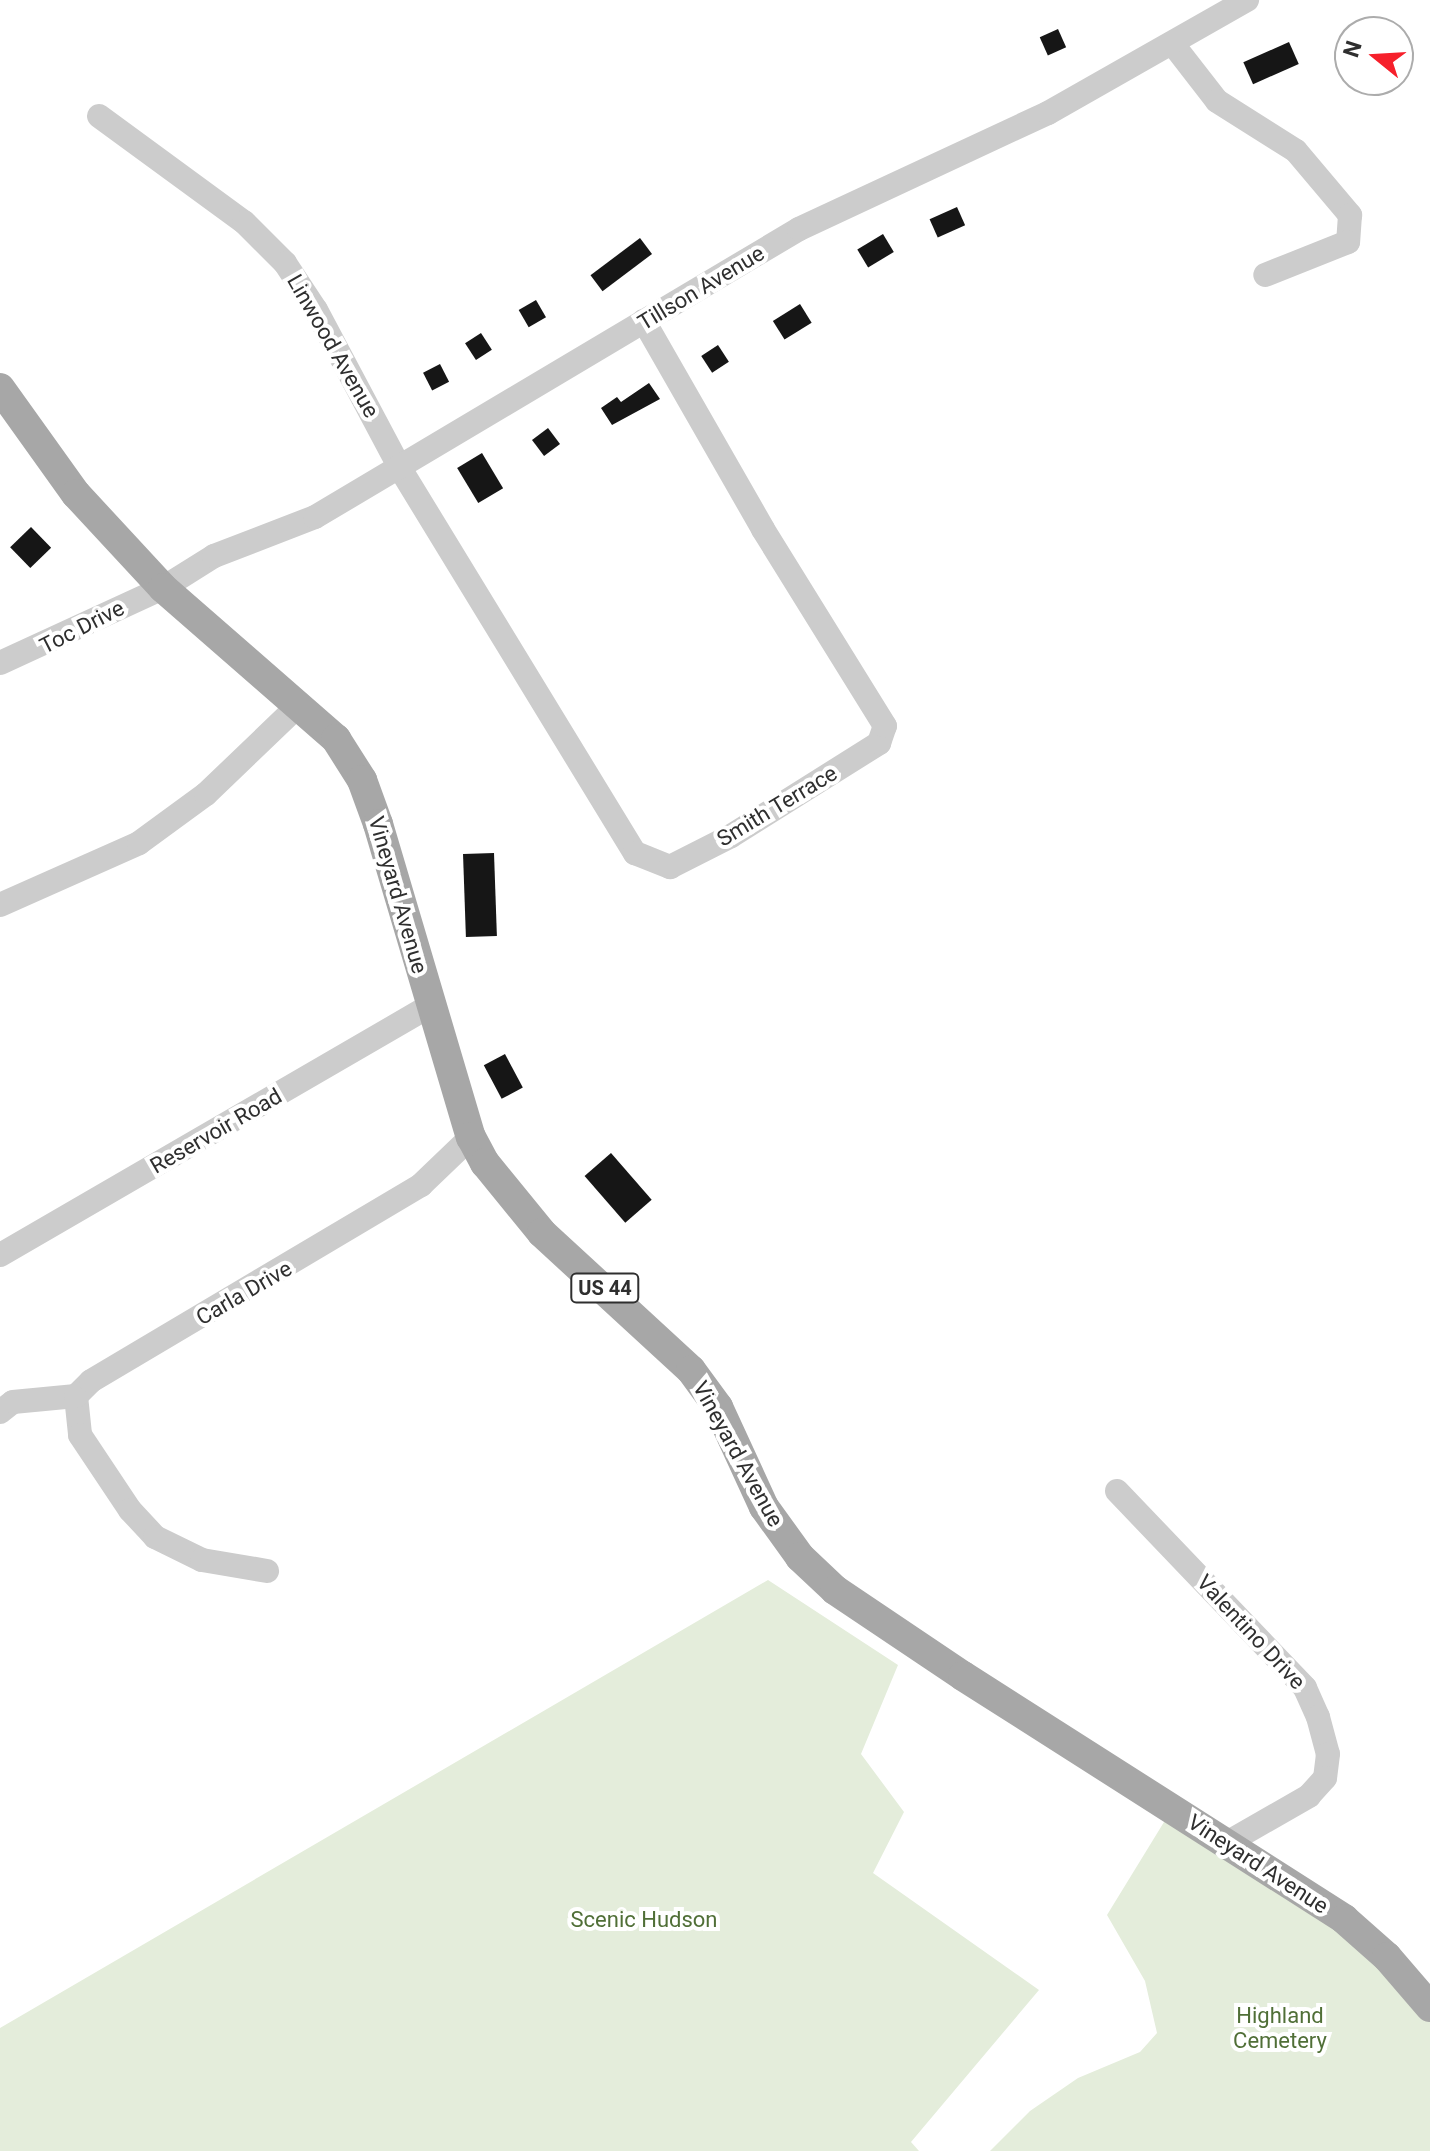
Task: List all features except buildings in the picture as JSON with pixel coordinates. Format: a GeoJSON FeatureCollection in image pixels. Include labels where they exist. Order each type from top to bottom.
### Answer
{"type":"FeatureCollection","features":[{"type":"Feature","properties":{"kind":"main road","name":"Vineyard Avenue"},"geometry":{"type":"LineString","coordinates":[[0,388],[76,494],[163,588],[300,704],[336,739],[362,780],[471,1137],[510,1200],[691,1370],[718,1407],[764,1507],[809,1565],[835,1590],[950,1668],[1344,1919],[1387,1957],[1430,2007]]}},
{"type":"Feature","properties":{"kind":"street","name":"Tillson Avenue"},"geometry":{"type":"LineString","coordinates":[[163,588],[214,556],[315,517],[401,470],[644,321],[841,207],[1000,137],[1247,0]]}},
{"type":"Feature","properties":{"kind":"street"},"geometry":{"type":"LineString","coordinates":[[1172,43],[1217,101],[1296,151],[1350,215],[1348,242],[1265,275]]}},
{"type":"Feature","properties":{"kind":"street","name":"Linwood Avenue"},"geometry":{"type":"LineString","coordinates":[[99,116],[244,222],[285,263],[316,310],[401,470]]}},
{"type":"Feature","properties":{"kind":"street","name":"Smith Terrace"},"geometry":{"type":"LineString","coordinates":[[401,470],[635,853],[670,867],[731,836],[879,743],[885,726],[787,569],[644,321]]}},
{"type":"Feature","properties":{"kind":"street","name":"Toc Drive"},"geometry":{"type":"LineString","coordinates":[[0,663],[163,588]]}},
{"type":"Feature","properties":{"kind":"street"},"geometry":{"type":"LineString","coordinates":[[0,905],[139,843],[206,794],[300,704]]}},
{"type":"Feature","properties":{"kind":"street","name":"Reservoir Road"},"geometry":{"type":"LineString","coordinates":[[0,1255],[430,1006]]}},
{"type":"Feature","properties":{"kind":"street","name":"Carla Drive"},"geometry":{"type":"LineString","coordinates":[[76,1396],[91,1381],[421,1185],[471,1137]]}},
{"type":"Feature","properties":{"kind":"street"},"geometry":{"type":"LineString","coordinates":[[0,1412],[13,1402],[76,1396],[80,1435],[130,1510],[155,1537],[202,1560],[267,1571]]}},
{"type":"Feature","properties":{"kind":"street","name":"Valentino Drive"},"geometry":{"type":"LineString","coordinates":[[1117,1491],[1305,1688],[1318,1717],[1328,1754],[1325,1778],[1309,1796],[1227,1843]]}},
{"type":"Feature","properties":{"kind":"green space","name":"Scenic Hudson"},"geometry":{"type":"Polygon","coordinates":[[[768,1580],[898,1665],[861,1754],[904,1812],[873,1873],[1039,1990],[911,2142],[919,2151],[0,2151],[0,2028],[768,1580]]]}},
{"type":"Feature","properties":{"kind":"green space","name":"Highland Cemetery"},"geometry":{"type":"Polygon","coordinates":[[[1172,1809],[1344,1919],[1430,2007],[1430,2151],[990,2151],[1030,2111],[1078,2078],[1140,2052],[1157,2033],[1145,1981],[1107,1915],[1172,1809]]]}}]}
